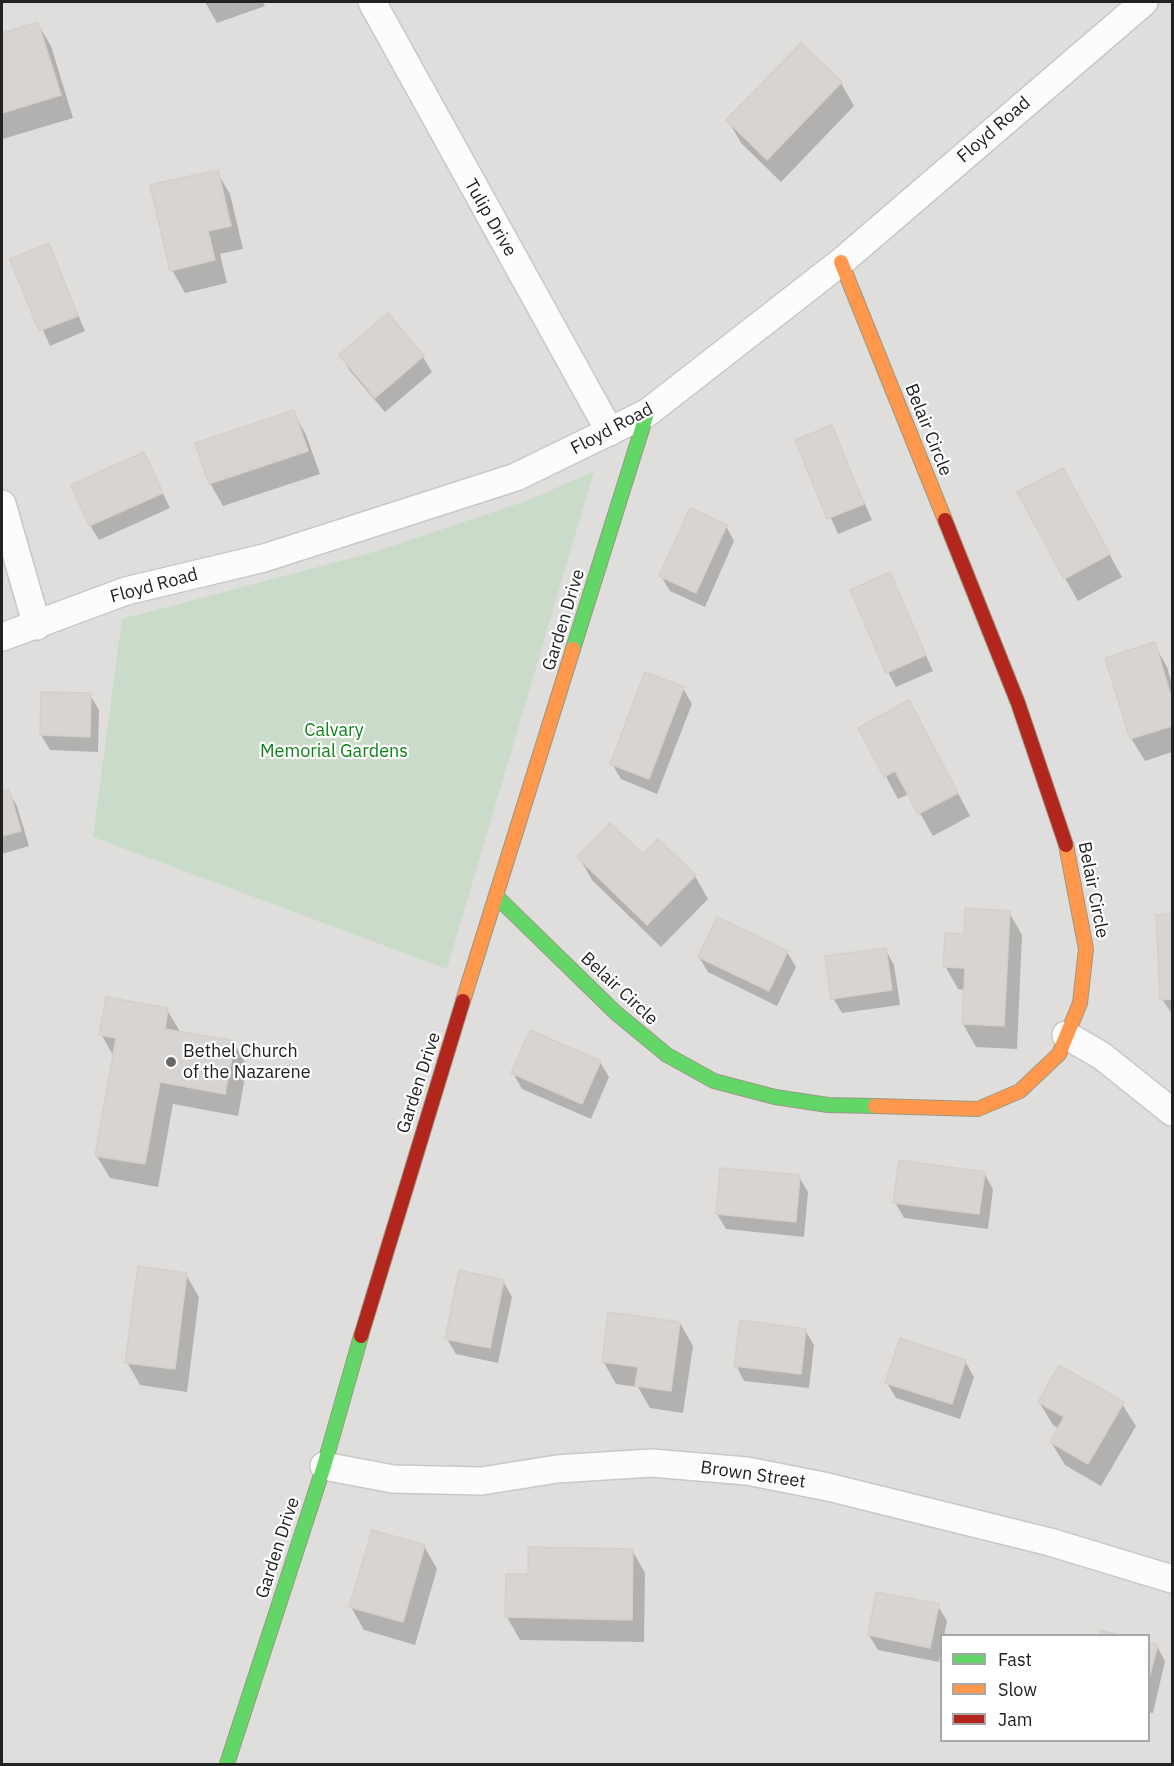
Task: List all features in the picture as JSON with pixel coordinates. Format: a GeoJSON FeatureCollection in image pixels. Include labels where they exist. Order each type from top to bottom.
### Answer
{"type":"FeatureCollection","features":[{"type":"Feature","properties":{"kind":"street","name":"Tulip Drive"},"geometry":{"type":"LineString","coordinates":[[372,2],[610,432]]}},
{"type":"Feature","properties":{"kind":"street","name":"Floyd Road"},"geometry":{"type":"LineString","coordinates":[[2,637],[37,626],[126,591],[264,558],[506,480],[647,413],[841,262],[1144,2]]}},
{"type":"Feature","properties":{"kind":"street","name":"Belair Circle"},"geometry":{"type":"LineString","coordinates":[[497,897],[616,1013],[667,1055],[714,1081],[775,1097],[828,1105],[978,1109],[1020,1091],[1059,1054],[1080,1003],[1086,949],[1066,844],[1018,703],[841,262]]}},
{"type":"Feature","properties":{"kind":"street","name":"Garden Drive"},"geometry":{"type":"LineString","coordinates":[[226,1764],[324,1466],[386,1246],[647,413]]}},
{"type":"Feature","properties":{"kind":"street"},"geometry":{"type":"LineString","coordinates":[[2,504],[37,626]]}},
{"type":"Feature","properties":{"kind":"street"},"geometry":{"type":"LineString","coordinates":[[1066,1035],[1102,1056],[1173,1112]]}},
{"type":"Feature","properties":{"kind":"street","name":"Brown Street"},"geometry":{"type":"LineString","coordinates":[[324,1466],[393,1479],[483,1481],[557,1469],[651,1463],[747,1471],[828,1487],[1038,1539],[1173,1579]]}},
{"type":"Feature","properties":{"kind":"shaded area"},"geometry":{"type":"Polygon","coordinates":[[[2,2],[1172,2],[1172,1764],[2,1764],[2,2]]]}},
{"type":"Feature","properties":{"kind":"green space","name":"Calvary Memorial Gardens"},"geometry":{"type":"Polygon","coordinates":[[[594,471],[447,969],[93,837],[122,619],[374,552],[529,500],[594,471]]]}},
{"type":"Feature","properties":{"kind":"building"},"geometry":{"type":"Polygon","coordinates":[[[38,22],[61,95],[2,113],[2,33],[38,22]]]}},
{"type":"Feature","properties":{"kind":"building"},"geometry":{"type":"Polygon","coordinates":[[[801,43],[842,82],[767,160],[726,120],[801,43]]]}},
{"type":"Feature","properties":{"kind":"building"},"geometry":{"type":"Polygon","coordinates":[[[218,170],[231,226],[208,231],[215,260],[170,271],[150,185],[218,170]]]}},
{"type":"Feature","properties":{"kind":"building"},"geometry":{"type":"Polygon","coordinates":[[[49,243],[78,316],[39,331],[10,259],[49,243]]]}},
{"type":"Feature","properties":{"kind":"building"},"geometry":{"type":"Polygon","coordinates":[[[388,313],[424,356],[375,398],[339,355],[388,313]]]}},
{"type":"Feature","properties":{"kind":"building"},"geometry":{"type":"Polygon","coordinates":[[[294,410],[308,451],[209,484],[195,443],[294,410]]]}},
{"type":"Feature","properties":{"kind":"building"},"geometry":{"type":"Polygon","coordinates":[[[832,425],[864,504],[827,519],[795,440],[832,425]]]}},
{"type":"Feature","properties":{"kind":"building"},"geometry":{"type":"Polygon","coordinates":[[[144,452],[163,493],[89,526],[71,485],[144,452]]]}},
{"type":"Feature","properties":{"kind":"building"},"geometry":{"type":"Polygon","coordinates":[[[1063,468],[1110,554],[1064,579],[1017,492],[1063,468]]]}},
{"type":"Feature","properties":{"kind":"building"},"geometry":{"type":"Polygon","coordinates":[[[690,508],[727,525],[696,593],[659,576],[690,508]]]}},
{"type":"Feature","properties":{"kind":"building"},"geometry":{"type":"Polygon","coordinates":[[[890,572],[926,655],[886,673],[850,590],[890,572]]]}},
{"type":"Feature","properties":{"kind":"building"},"geometry":{"type":"Polygon","coordinates":[[[1155,642],[1172,700],[1172,726],[1130,739],[1105,658],[1155,642]]]}},
{"type":"Feature","properties":{"kind":"building"},"geometry":{"type":"Polygon","coordinates":[[[645,672],[684,687],[649,779],[610,764],[645,672]]]}},
{"type":"Feature","properties":{"kind":"building"},"geometry":{"type":"Polygon","coordinates":[[[41,692],[91,693],[90,737],[40,735],[41,692]]]}},
{"type":"Feature","properties":{"kind":"building"},"geometry":{"type":"Polygon","coordinates":[[[909,700],[958,793],[918,814],[895,771],[884,777],[858,728],[909,700]]]}},
{"type":"Feature","properties":{"kind":"building"},"geometry":{"type":"Polygon","coordinates":[[[9,789],[21,831],[2,836],[2,791],[9,789]]]}},
{"type":"Feature","properties":{"kind":"building"},"geometry":{"type":"Polygon","coordinates":[[[610,823],[643,854],[658,839],[696,875],[647,925],[577,857],[610,823]]]}},
{"type":"Feature","properties":{"kind":"building"},"geometry":{"type":"Polygon","coordinates":[[[965,908],[1010,911],[1004,1026],[962,1024],[965,968],[943,967],[945,933],[964,934],[965,908]]]}},
{"type":"Feature","properties":{"kind":"building"},"geometry":{"type":"Polygon","coordinates":[[[1172,914],[1172,999],[1160,1000],[1156,915],[1172,914]]]}},
{"type":"Feature","properties":{"kind":"building"},"geometry":{"type":"Polygon","coordinates":[[[717,917],[788,951],[769,991],[698,957],[717,917]]]}},
{"type":"Feature","properties":{"kind":"building"},"geometry":{"type":"Polygon","coordinates":[[[886,948],[892,990],[831,999],[825,956],[886,948]]]}},
{"type":"Feature","properties":{"kind":"building","name":"Bethel Church of the Nazarene"},"geometry":{"type":"Polygon","coordinates":[[[106,997],[168,1008],[165,1029],[235,1041],[225,1094],[160,1082],[145,1164],[95,1156],[116,1038],[99,1035],[106,997]]]}},
{"type":"Feature","properties":{"kind":"building"},"geometry":{"type":"Polygon","coordinates":[[[530,1030],[601,1061],[582,1104],[511,1073],[530,1030]]]}},
{"type":"Feature","properties":{"kind":"building"},"geometry":{"type":"Polygon","coordinates":[[[899,1160],[985,1172],[979,1214],[893,1203],[899,1160]]]}},
{"type":"Feature","properties":{"kind":"building"},"geometry":{"type":"Polygon","coordinates":[[[720,1168],[800,1175],[796,1222],[716,1214],[720,1168]]]}},
{"type":"Feature","properties":{"kind":"building"},"geometry":{"type":"Polygon","coordinates":[[[138,1266],[187,1273],[175,1369],[125,1363],[138,1266]]]}},
{"type":"Feature","properties":{"kind":"building"},"geometry":{"type":"Polygon","coordinates":[[[459,1270],[504,1280],[490,1348],[445,1339],[459,1270]]]}},
{"type":"Feature","properties":{"kind":"building"},"geometry":{"type":"Polygon","coordinates":[[[608,1312],[680,1322],[671,1391],[635,1386],[638,1367],[602,1362],[608,1312]]]}},
{"type":"Feature","properties":{"kind":"building"},"geometry":{"type":"Polygon","coordinates":[[[740,1320],[806,1329],[801,1374],[734,1366],[740,1320]]]}},
{"type":"Feature","properties":{"kind":"building"},"geometry":{"type":"Polygon","coordinates":[[[900,1338],[966,1360],[952,1404],[885,1383],[900,1338]]]}},
{"type":"Feature","properties":{"kind":"building"},"geometry":{"type":"Polygon","coordinates":[[[1059,1365],[1124,1402],[1088,1464],[1050,1442],[1064,1417],[1038,1402],[1059,1365]]]}},
{"type":"Feature","properties":{"kind":"building"},"geometry":{"type":"Polygon","coordinates":[[[372,1530],[425,1545],[403,1622],[349,1607],[372,1530]]]}},
{"type":"Feature","properties":{"kind":"building"},"geometry":{"type":"Polygon","coordinates":[[[528,1547],[633,1549],[632,1620],[505,1617],[506,1574],[528,1574],[528,1547]]]}},
{"type":"Feature","properties":{"kind":"building"},"geometry":{"type":"Polygon","coordinates":[[[876,1592],[939,1604],[930,1648],[868,1635],[876,1592]]]}},
{"type":"Feature","properties":{"kind":"building"},"geometry":{"type":"Polygon","coordinates":[[[1101,1630],[1115,1634],[1100,1634],[1101,1630]]]}},
{"type":"Feature","properties":{"kind":"building"},"geometry":{"type":"Polygon","coordinates":[[[1150,1643],[1158,1645],[1150,1675],[1150,1643]]]}},
{"type":"Feature","properties":{"kind":"traffic: fast"},"geometry":{"type":"LineString","coordinates":[[573,649],[647,413]]}},
{"type":"Feature","properties":{"kind":"traffic: fast"},"geometry":{"type":"LineString","coordinates":[[497,897],[616,1013],[667,1055],[714,1081],[775,1097],[828,1105],[875,1106]]}},
{"type":"Feature","properties":{"kind":"traffic: fast"},"geometry":{"type":"LineString","coordinates":[[227,1764],[324,1466],[361,1336]]}},
{"type":"Feature","properties":{"kind":"traffic: slow"},"geometry":{"type":"LineString","coordinates":[[841,262],[945,520]]}},
{"type":"Feature","properties":{"kind":"traffic: slow"},"geometry":{"type":"LineString","coordinates":[[463,1001],[573,649]]}},
{"type":"Feature","properties":{"kind":"traffic: slow"},"geometry":{"type":"LineString","coordinates":[[875,1106],[978,1109],[1020,1091],[1059,1054],[1080,1003],[1086,949],[1066,845]]}},
{"type":"Feature","properties":{"kind":"traffic: jam"},"geometry":{"type":"LineString","coordinates":[[945,520],[1018,703],[1066,845]]}},
{"type":"Feature","properties":{"kind":"traffic: jam"},"geometry":{"type":"LineString","coordinates":[[361,1336],[463,1001]]}},
{"type":"Feature","properties":{"kind":"place","name":"Bethel Church of the Nazarene"},"geometry":{"type":"Point","coordinates":[171,1062]}}]}
